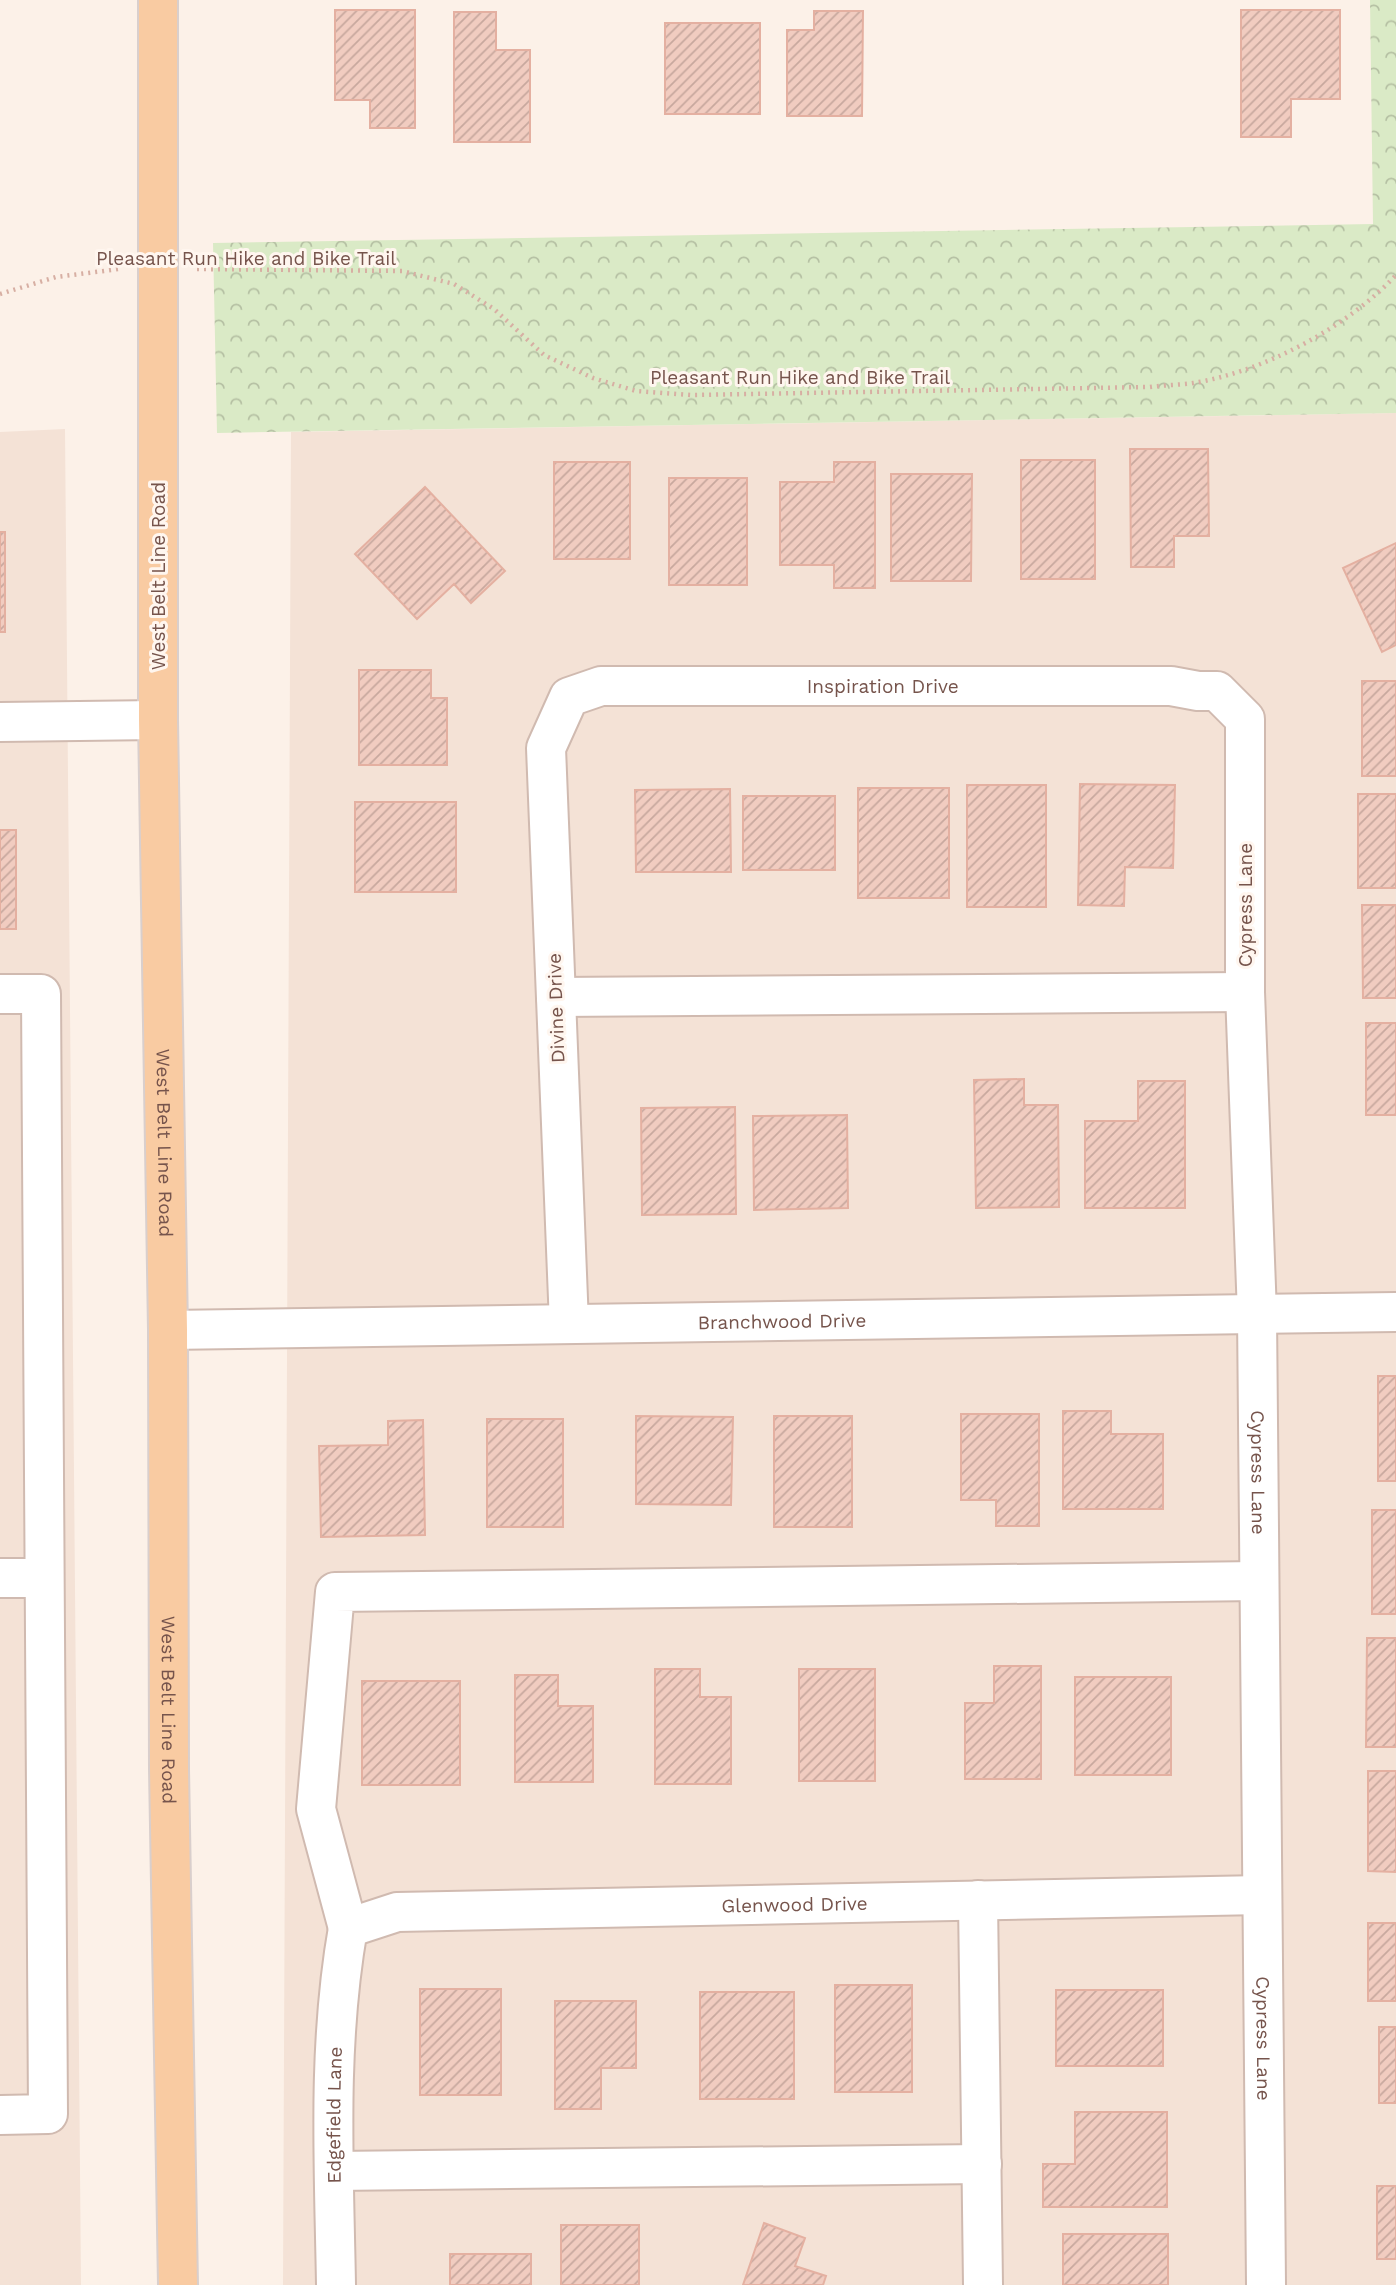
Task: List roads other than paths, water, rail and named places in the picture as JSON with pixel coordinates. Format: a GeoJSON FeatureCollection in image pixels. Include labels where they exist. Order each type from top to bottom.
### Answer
{"type":"FeatureCollection","features":[{"type":"Feature","properties":{"kind":"main road","name":"West Belt Line Road"},"geometry":{"type":"LineString","coordinates":[[158,0],[158,720],[168,1330],[169,1769],[178,2285]]}},
{"type":"Feature","properties":{"kind":"street","name":"Inspiration Drive"},"geometry":{"type":"LineString","coordinates":[[569,696],[601,686],[1171,686],[1198,691]]}},
{"type":"Feature","properties":{"kind":"street","name":"Cypress Lane"},"geometry":{"type":"LineString","coordinates":[[1198,691],[1217,691],[1245,719],[1245,992],[1257,1314],[1266,2285]]}},
{"type":"Feature","properties":{"kind":"street","name":"Divine Drive"},"geometry":{"type":"LineString","coordinates":[[569,696],[546,748],[569,1324]]}},
{"type":"Feature","properties":{"kind":"street"},"geometry":{"type":"LineString","coordinates":[[0,722],[158,720]]}},
{"type":"Feature","properties":{"kind":"street"},"geometry":{"type":"LineString","coordinates":[[556,997],[1245,992]]}},
{"type":"Feature","properties":{"kind":"street"},"geometry":{"type":"LineString","coordinates":[[0,994],[41,994],[48,2114],[0,2115]]}},
{"type":"Feature","properties":{"kind":"street","name":"Branchwood Drive"},"geometry":{"type":"LineString","coordinates":[[168,1330],[1396,1312]]}},
{"type":"Feature","properties":{"kind":"street"},"geometry":{"type":"LineString","coordinates":[[0,1578],[44,1578]]}},
{"type":"Feature","properties":{"kind":"street"},"geometry":{"type":"LineString","coordinates":[[346,1938],[316,1809],[335,1592],[1259,1581]]}},
{"type":"Feature","properties":{"kind":"street","name":"Glenwood Drive"},"geometry":{"type":"LineString","coordinates":[[346,1938],[397,1912],[1262,1895]]}},
{"type":"Feature","properties":{"kind":"street"},"geometry":{"type":"LineString","coordinates":[[978,1900],[983,2285]]}},
{"type":"Feature","properties":{"kind":"street","name":"Edgefield Lane"},"geometry":{"type":"LineString","coordinates":[[336,2285],[334,2171],[337,2009],[346,1938]]}},
{"type":"Feature","properties":{"kind":"street"},"geometry":{"type":"LineString","coordinates":[[334,2171],[982,2164]]}}]}
